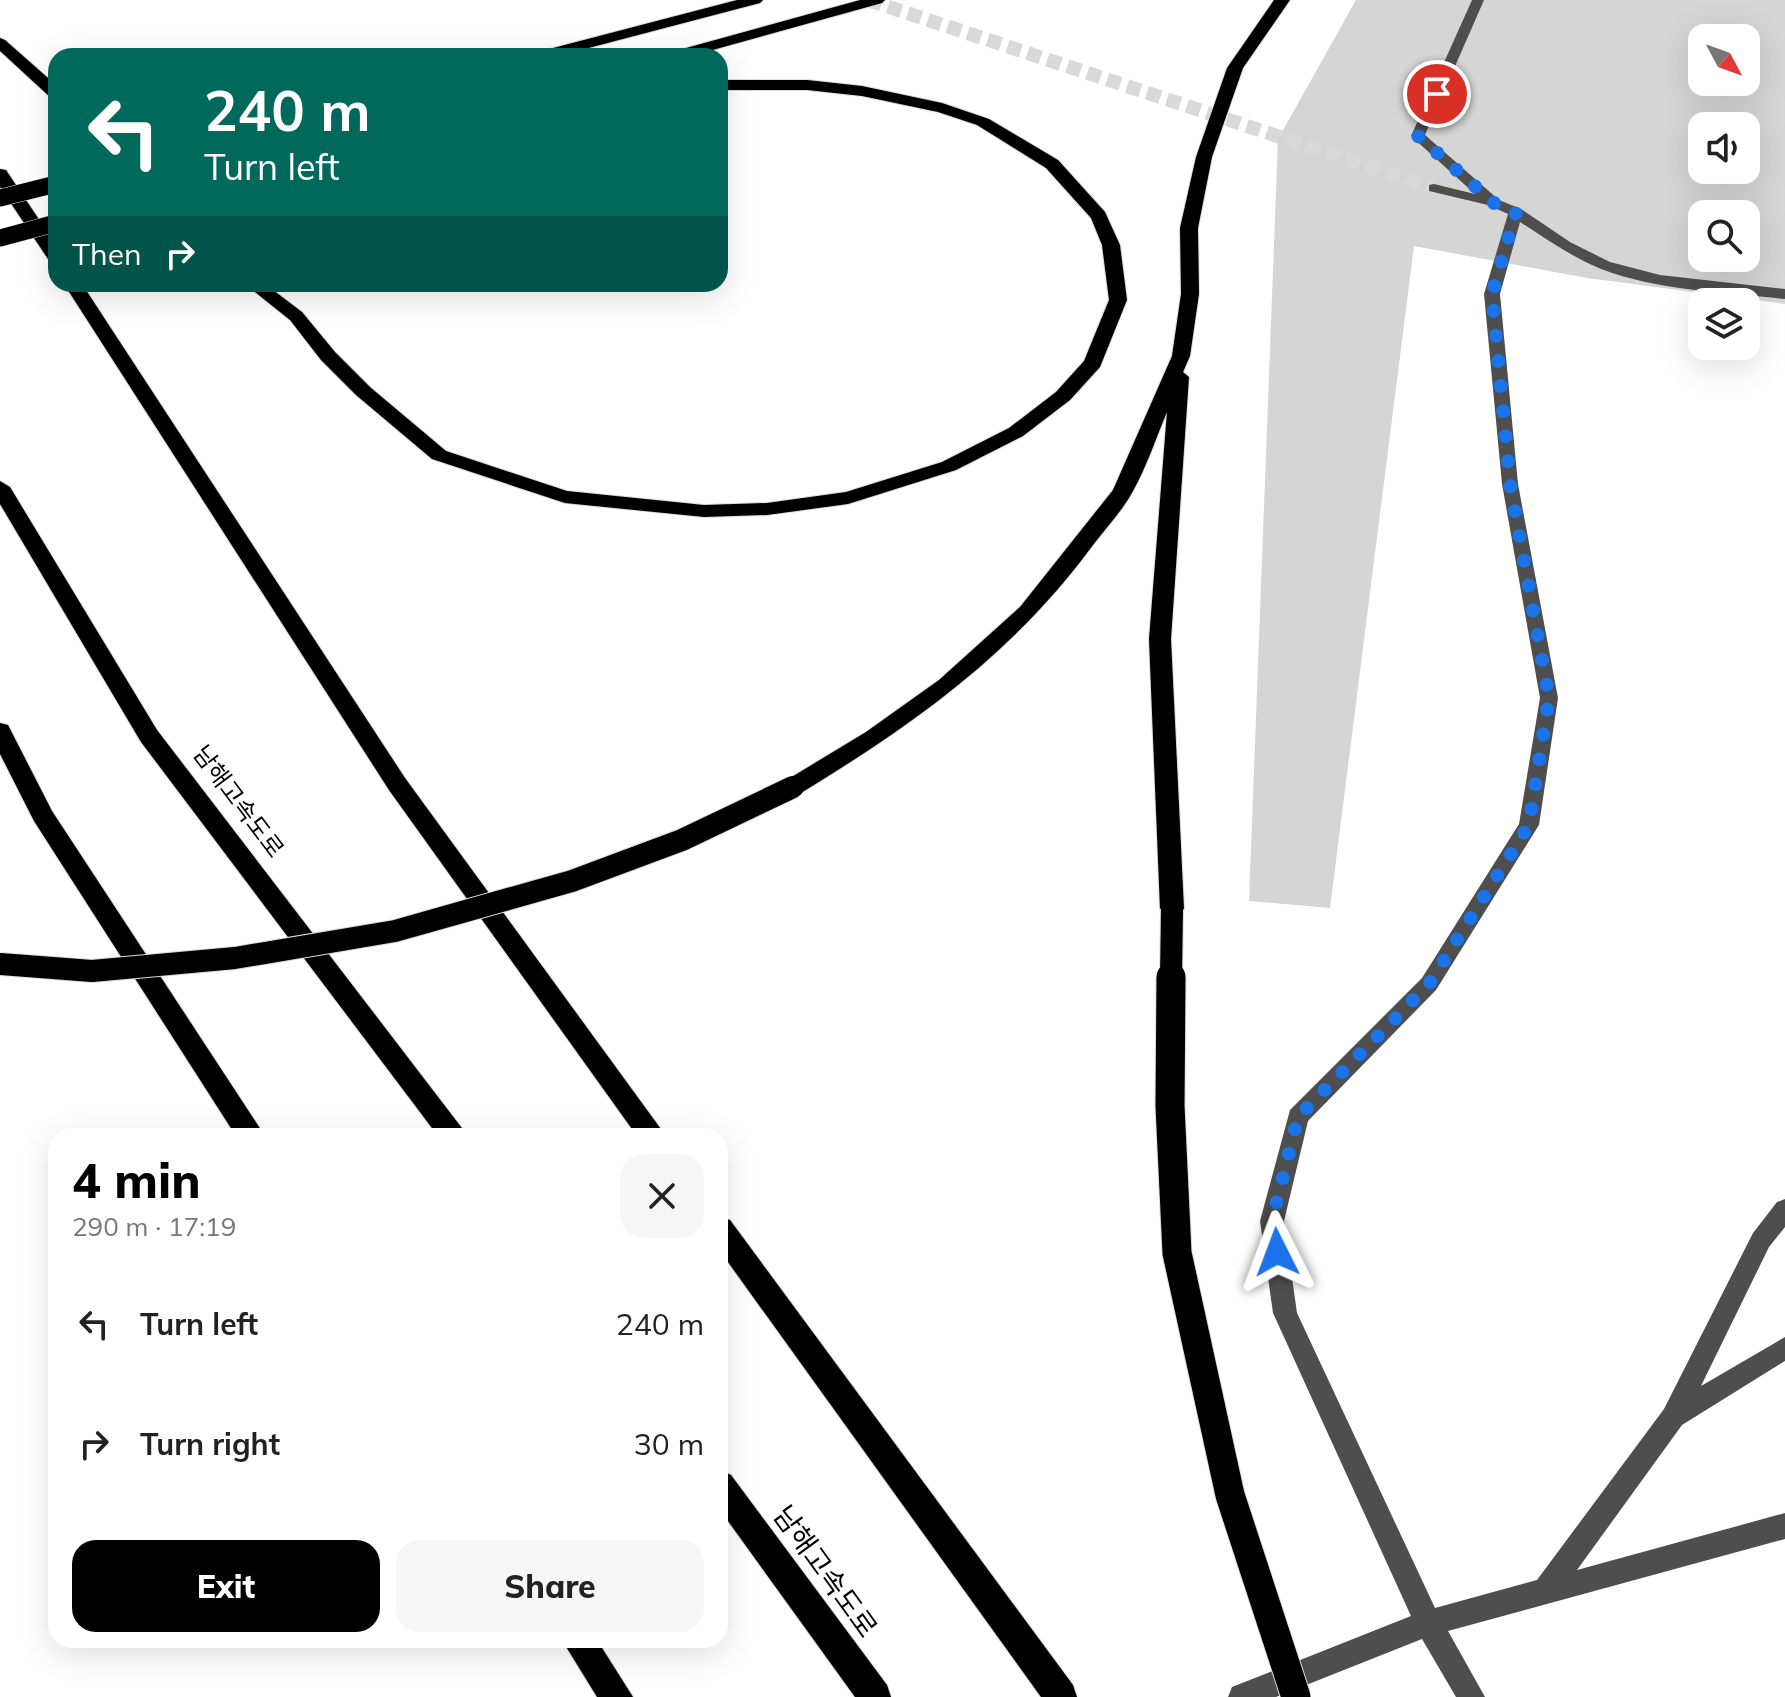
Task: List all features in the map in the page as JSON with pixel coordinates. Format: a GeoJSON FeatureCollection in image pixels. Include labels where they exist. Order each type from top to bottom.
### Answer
{"type":"FeatureCollection","features":[{"type":"Feature","properties":{"kind":"highway"},"geometry":{"type":"LineString","coordinates":[[571,48],[755,0]]}},
{"type":"Feature","properties":{"kind":"highway"},"geometry":{"type":"LineString","coordinates":[[703,48],[877,0]]}},
{"type":"Feature","properties":{"kind":"highway"},"geometry":{"type":"LineString","coordinates":[[1282,0],[1235,68],[1204,157],[1189,228],[1190,294],[1181,356],[1160,639],[1172,909],[1170,1106],[1177,1253],[1230,1495],[1296,1697]]}},
{"type":"Feature","properties":{"kind":"highway"},"geometry":{"type":"LineString","coordinates":[[0,43],[48,87]]}},
{"type":"Feature","properties":{"kind":"highway"},"geometry":{"type":"LineString","coordinates":[[264,292],[296,316],[328,356],[363,391],[439,455],[565,497],[688,510],[767,509],[848,498],[949,466],[1016,432],[1063,396],[1093,363],[1118,300],[1111,245],[1099,216],[1052,164],[983,122],[942,108],[862,91],[756,83],[728,85]]}},
{"type":"Feature","properties":{"kind":"highway"},"geometry":{"type":"LineString","coordinates":[[0,174],[48,246]]}},
{"type":"Feature","properties":{"kind":"highway"},"geometry":{"type":"LineString","coordinates":[[0,198],[48,186]]}},
{"type":"Feature","properties":{"kind":"highway"},"geometry":{"type":"LineString","coordinates":[[0,238],[48,225]]}},
{"type":"Feature","properties":{"kind":"highway"},"geometry":{"type":"LineString","coordinates":[[78,292],[397,784],[646,1128]]}},
{"type":"Feature","properties":{"kind":"highway"},"geometry":{"type":"LineString","coordinates":[[0,964],[92,971],[235,958],[395,931],[572,881],[682,840],[793,787],[874,738],[947,685],[1028,612],[1123,491],[1181,356]]}},
{"type":"Feature","properties":{"kind":"highway","name":"남해고속도로"},"geometry":{"type":"LineString","coordinates":[[0,487],[149,736],[448,1128]]}},
{"type":"Feature","properties":{"kind":"highway"},"geometry":{"type":"LineString","coordinates":[[0,731],[42,815],[246,1128]]}},
{"type":"Feature","properties":{"kind":"highway"},"geometry":{"type":"LineString","coordinates":[[728,1240],[1061,1697]]}},
{"type":"Feature","properties":{"kind":"highway","name":"남해고속도로"},"geometry":{"type":"LineString","coordinates":[[728,1496],[875,1697]]}},
{"type":"Feature","properties":{"kind":"highway"},"geometry":{"type":"LineString","coordinates":[[583,1648],[617,1697]]}},
{"type":"Feature","properties":{"kind":"street"},"geometry":{"type":"LineString","coordinates":[[1478,0],[1418,136],[1494,203]]}},
{"type":"Feature","properties":{"kind":"street"},"geometry":{"type":"LineString","coordinates":[[1434,188],[1494,203],[1516,212],[1575,251],[1617,270],[1659,279],[1785,294]]}},
{"type":"Feature","properties":{"kind":"street"},"geometry":{"type":"LineString","coordinates":[[1471,1697],[1428,1623],[1285,1313],[1272,1221],[1298,1117],[1429,984],[1529,825],[1549,698],[1510,484],[1492,294],[1516,212]]}},
{"type":"Feature","properties":{"kind":"street"},"geometry":{"type":"LineString","coordinates":[[1545,1591],[1673,1417],[1761,1240],[1785,1209]]}},
{"type":"Feature","properties":{"kind":"street"},"geometry":{"type":"LineString","coordinates":[[1673,1417],[1785,1348]]}},
{"type":"Feature","properties":{"kind":"street"},"geometry":{"type":"LineString","coordinates":[[1242,1697],[1428,1623],[1785,1526]]}},
{"type":"Feature","properties":{"kind":"shaded area"},"geometry":{"type":"Polygon","coordinates":[[[1356,0],[1785,0],[1785,304],[1760,301],[1760,288],[1688,288],[1688,291],[1587,278],[1414,246],[1330,908],[1249,901],[1278,139],[1356,0]]]}},
{"type":"Feature","properties":{"kind":"tunnel"},"geometry":{"type":"LineString","coordinates":[[868,0],[1434,188]]}},
{"type":"Feature","properties":{"kind":"route"},"geometry":{"type":"LineString","coordinates":[[1277,1252],[1272,1221],[1298,1117],[1429,984],[1529,825],[1549,698],[1510,484],[1492,294],[1516,212],[1494,203],[1418,136],[1437,94]]}}]}
